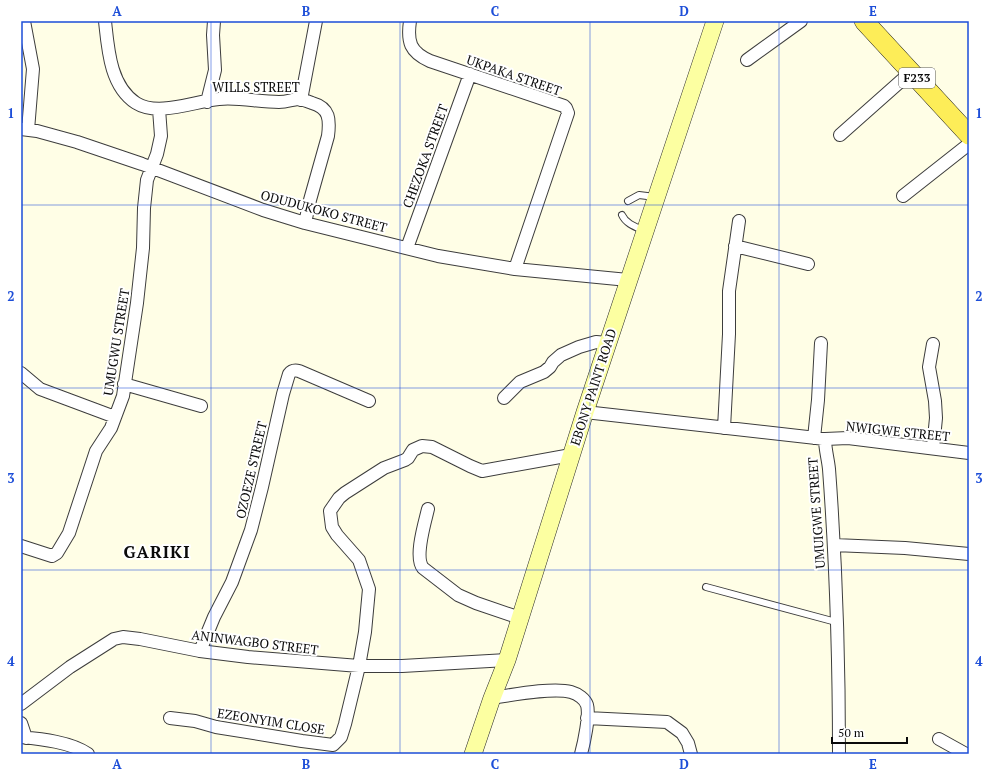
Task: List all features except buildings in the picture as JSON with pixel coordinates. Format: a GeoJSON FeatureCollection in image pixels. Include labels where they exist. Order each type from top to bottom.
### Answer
{"type":"FeatureCollection","features":[{"type":"Feature","properties":{"kind":"main road","name":"F233"},"geometry":{"type":"LineString","coordinates":[[864,21],[969,135]]}},
{"type":"Feature","properties":{"kind":"main road","name":"F233"},"geometry":{"type":"LineString","coordinates":[[880,21],[969,118]]}},
{"type":"Feature","properties":{"kind":"street"},"geometry":{"type":"LineString","coordinates":[[24,21],[32,69],[25,130]]}},
{"type":"Feature","properties":{"kind":"street","name":"WILLS STREET"},"geometry":{"type":"LineString","coordinates":[[105,21],[110,61],[115,79],[129,97],[137,104],[146,108],[159,109],[219,99],[278,102],[301,100],[324,108],[329,127],[326,144],[305,223]]}},
{"type":"Feature","properties":{"kind":"street"},"geometry":{"type":"LineString","coordinates":[[207,102],[216,70],[213,35],[214,21]]}},
{"type":"Feature","properties":{"kind":"street"},"geometry":{"type":"LineString","coordinates":[[301,100],[316,21]]}},
{"type":"Feature","properties":{"kind":"street","name":"UKPAKA STREET"},"geometry":{"type":"LineString","coordinates":[[410,21],[409,36],[412,47],[416,53],[430,61],[564,106],[567,110],[568,113],[515,269]]}},
{"type":"Feature","properties":{"kind":"street","name":"EBONY PAINT ROAD"},"geometry":{"type":"LineString","coordinates":[[473,754],[520,618],[628,280],[715,21]]}},
{"type":"Feature","properties":{"kind":"street"},"geometry":{"type":"LineString","coordinates":[[747,60],[801,21]]}},
{"type":"Feature","properties":{"kind":"street"},"geometry":{"type":"LineString","coordinates":[[840,135],[911,72]]}},
{"type":"Feature","properties":{"kind":"street","name":"CHEZOKA STREET"},"geometry":{"type":"LineString","coordinates":[[407,248],[470,74]]}},
{"type":"Feature","properties":{"kind":"street","name":"UMUGWU STREET"},"geometry":{"type":"LineString","coordinates":[[21,546],[49,556],[52,556],[57,552],[69,533],[96,451],[106,436],[123,396],[137,303],[143,248],[144,208],[147,180],[157,154],[161,136],[159,109]]}},
{"type":"Feature","properties":{"kind":"street","name":"ODUDUKOKO STREET"},"geometry":{"type":"LineString","coordinates":[[25,130],[77,142],[263,210],[305,223],[438,256],[515,269],[628,280]]}},
{"type":"Feature","properties":{"kind":"street"},"geometry":{"type":"LineString","coordinates":[[903,196],[969,144]]}},
{"type":"Feature","properties":{"kind":"street"},"geometry":{"type":"LineString","coordinates":[[724,428],[729,334],[728,291],[739,221]]}},
{"type":"Feature","properties":{"kind":"street"},"geometry":{"type":"LineString","coordinates":[[735,246],[808,264]]}},
{"type":"Feature","properties":{"kind":"street"},"geometry":{"type":"LineString","coordinates":[[504,398],[520,382],[544,372],[561,355],[579,347],[596,342],[608,343]]}},
{"type":"Feature","properties":{"kind":"street"},"geometry":{"type":"LineString","coordinates":[[819,438],[818,400],[820,343]]}},
{"type":"Feature","properties":{"kind":"street"},"geometry":{"type":"LineString","coordinates":[[933,344],[929,366],[936,401],[933,448]]}},
{"type":"Feature","properties":{"kind":"street","name":"OZOEZE STREET"},"geometry":{"type":"LineString","coordinates":[[200,651],[214,617],[227,592],[249,536],[274,432],[291,371],[299,371],[369,401]]}},
{"type":"Feature","properties":{"kind":"street"},"geometry":{"type":"LineString","coordinates":[[21,373],[40,389],[115,417]]}},
{"type":"Feature","properties":{"kind":"street"},"geometry":{"type":"LineString","coordinates":[[124,384],[201,406]]}},
{"type":"Feature","properties":{"kind":"street","name":"UMUIGWE STREET"},"geometry":{"type":"LineString","coordinates":[[585,412],[819,438],[829,467],[834,545],[839,701],[838,754]]}},
{"type":"Feature","properties":{"kind":"street","name":"NWIGWE STREET"},"geometry":{"type":"LineString","coordinates":[[819,438],[848,438],[969,453]]}},
{"type":"Feature","properties":{"kind":"street"},"geometry":{"type":"LineString","coordinates":[[359,666],[365,632],[369,589],[359,560],[332,527],[330,511],[339,498],[384,468],[405,460],[413,450],[422,446],[432,447],[482,471],[571,455]]}},
{"type":"Feature","properties":{"kind":"street"},"geometry":{"type":"LineString","coordinates":[[428,508],[419,556],[420,565],[422,568],[458,595],[476,603],[520,618]]}},
{"type":"Feature","properties":{"kind":"street"},"geometry":{"type":"LineString","coordinates":[[834,545],[906,548],[969,554]]}},
{"type":"Feature","properties":{"kind":"street","name":"ANINWAGBO STREET"},"geometry":{"type":"LineString","coordinates":[[21,704],[70,667],[114,639],[123,637],[140,638],[200,651],[248,657],[359,666],[402,666],[506,660]]}},
{"type":"Feature","properties":{"kind":"street","name":"EZEONYIM CLOSE"},"geometry":{"type":"LineString","coordinates":[[170,718],[216,727],[333,745],[338,742],[343,731],[359,666]]}},
{"type":"Feature","properties":{"kind":"street"},"geometry":{"type":"LineString","coordinates":[[492,698],[552,691],[571,692],[577,694],[586,702],[588,707],[582,754]]}},
{"type":"Feature","properties":{"kind":"street"},"geometry":{"type":"LineString","coordinates":[[587,718],[667,722],[682,733],[691,754]]}},
{"type":"Feature","properties":{"kind":"street"},"geometry":{"type":"LineString","coordinates":[[21,723],[23,737],[70,746],[88,754]]}},
{"type":"Feature","properties":{"kind":"street"},"geometry":{"type":"LineString","coordinates":[[939,739],[966,754]]}},
{"type":"Feature","properties":{"kind":"lane"},"geometry":{"type":"LineString","coordinates":[[628,201],[639,195],[656,197]]}},
{"type":"Feature","properties":{"kind":"lane"},"geometry":{"type":"LineString","coordinates":[[622,216],[629,224],[645,231]]}},
{"type":"Feature","properties":{"kind":"lane"},"geometry":{"type":"LineString","coordinates":[[706,587],[836,622]]}},
{"type":"Feature","properties":{"kind":"district","name":"GARIKI"},"geometry":{"type":"Point","coordinates":[157,552]}}]}
